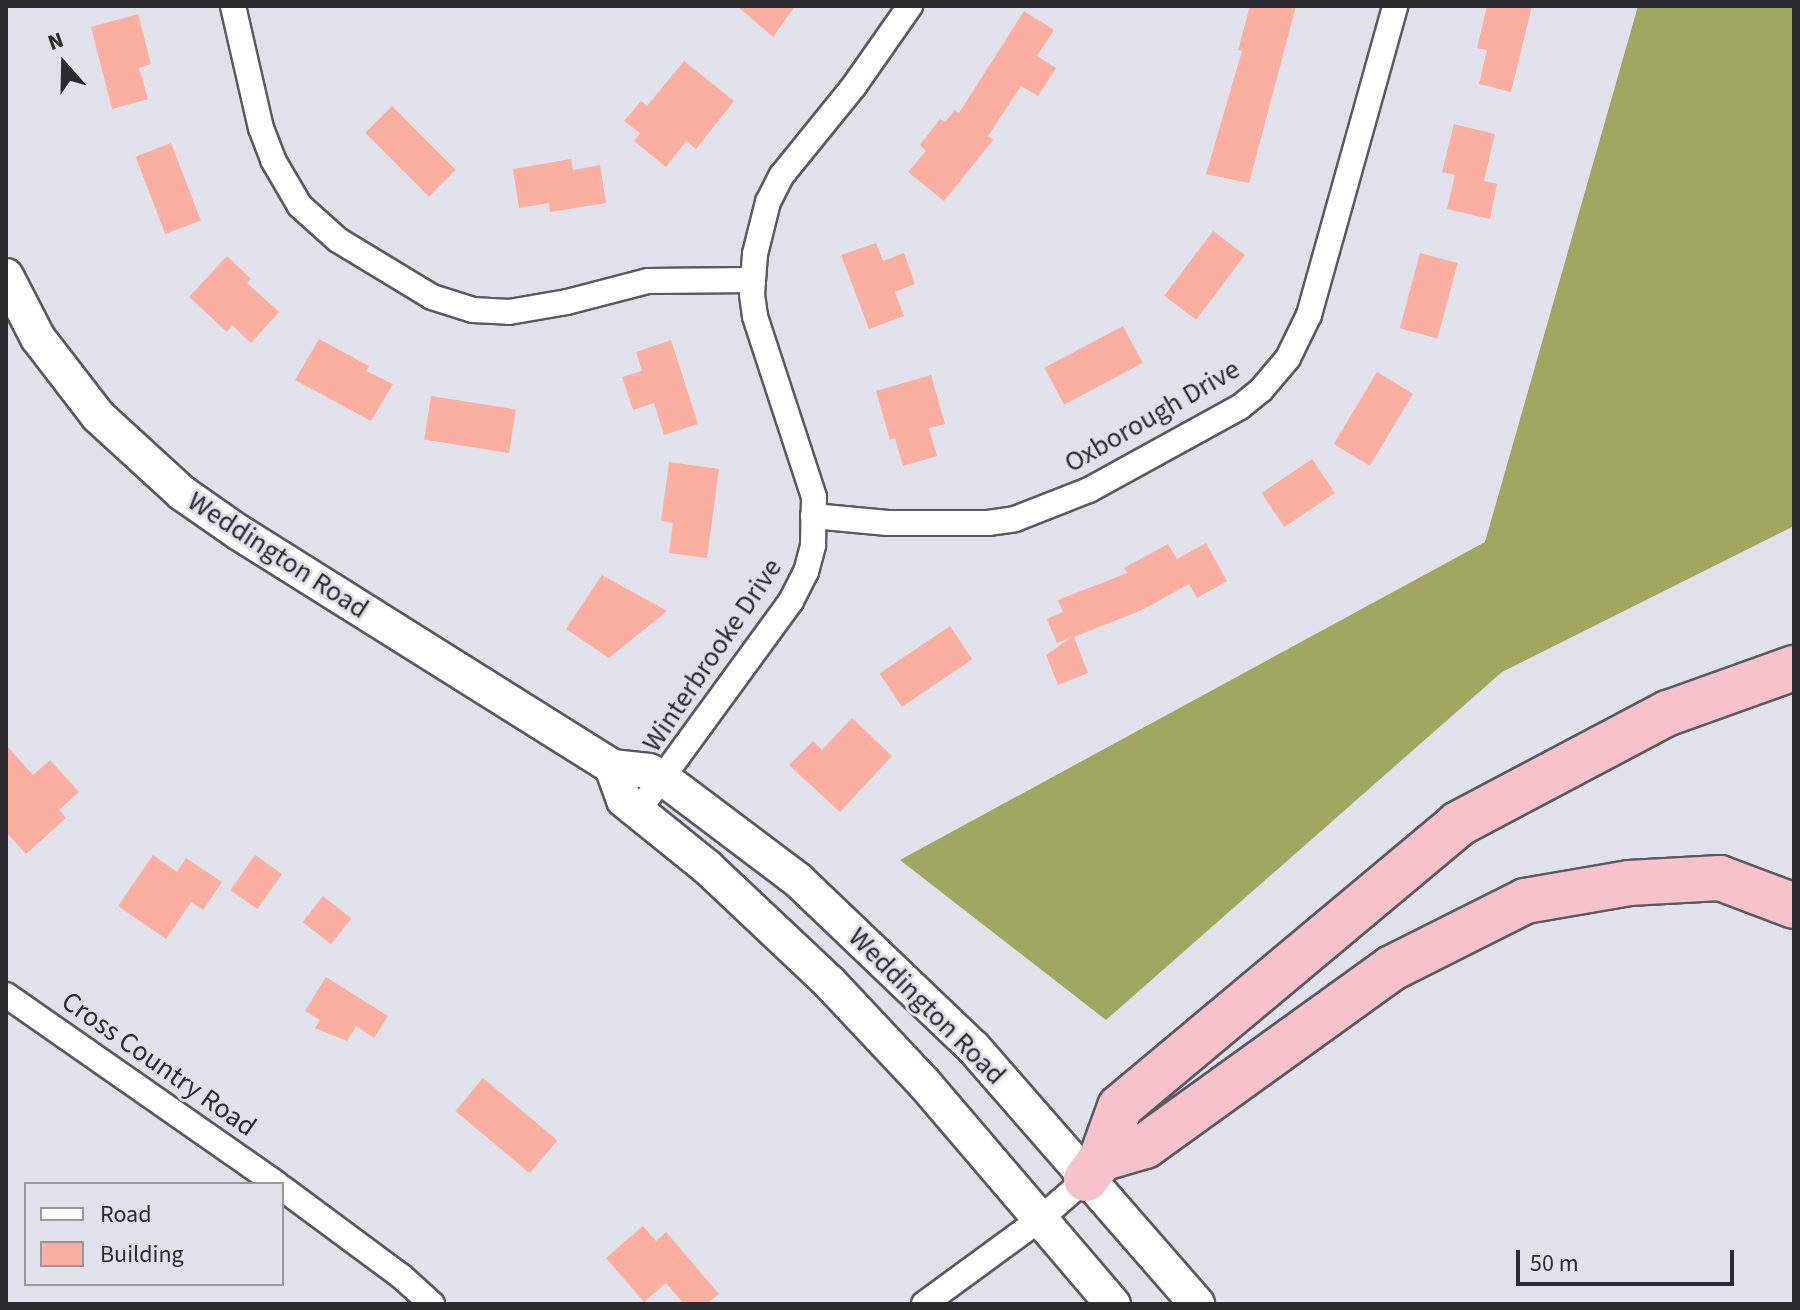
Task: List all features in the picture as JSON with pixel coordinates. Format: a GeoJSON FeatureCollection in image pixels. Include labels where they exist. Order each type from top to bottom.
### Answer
{"type":"FeatureCollection","features":[{"type":"Feature","properties":{"kind":"highway"},"geometry":{"type":"LineString","coordinates":[[1093,1169],[1120,1107],[1458,824],[1668,713],[1794,668]]}},
{"type":"Feature","properties":{"kind":"highway"},"geometry":{"type":"LineString","coordinates":[[1093,1169],[1145,1146],[1392,968],[1525,901],[1629,883],[1720,878],[1794,906]]}},
{"type":"Feature","properties":{"kind":"main road","name":"Weddington Road"},"geometry":{"type":"LineString","coordinates":[[6,276],[38,338],[98,416],[182,493],[238,532],[612,767],[649,771],[664,779],[798,880],[874,949],[1093,1169],[1197,1304]]}},
{"type":"Feature","properties":{"kind":"main road","name":"Weddington Road"},"geometry":{"type":"LineString","coordinates":[[612,767],[624,800],[718,878],[830,983],[924,1083],[1113,1304]]}},
{"type":"Feature","properties":{"kind":"street"},"geometry":{"type":"LineString","coordinates":[[233,6],[261,128],[287,186],[316,223],[420,290],[473,310],[509,312],[567,302],[648,281],[753,280]]}},
{"type":"Feature","properties":{"kind":"street","name":"Winterbrooke Drive"},"geometry":{"type":"LineString","coordinates":[[638,811],[791,601],[806,572],[813,545],[811,485],[755,316],[753,280],[759,229],[782,175],[854,86],[910,6]]}},
{"type":"Feature","properties":{"kind":"street","name":"Oxborough Drive"},"geometry":{"type":"LineString","coordinates":[[813,516],[888,523],[988,523],[1015,519],[1089,490],[1240,407],[1261,390],[1288,358],[1309,315],[1395,6]]}},
{"type":"Feature","properties":{"kind":"street","name":"Cross Country Road"},"geometry":{"type":"LineString","coordinates":[[6,995],[274,1182]]}},
{"type":"Feature","properties":{"kind":"street"},"geometry":{"type":"LineString","coordinates":[[924,1304],[1040,1219],[1093,1169]]}},
{"type":"Feature","properties":{"kind":"street","name":"Cross Country Road"},"geometry":{"type":"LineString","coordinates":[[284,1189],[401,1276],[432,1304]]}},
{"type":"Feature","properties":{"kind":"green space"},"geometry":{"type":"Polygon","coordinates":[[[1638,6],[1794,6],[1794,526],[1502,672],[1106,1020],[900,860],[1485,542],[1638,6]]]}},
{"type":"Feature","properties":{"kind":"building"},"geometry":{"type":"Polygon","coordinates":[[[737,6],[795,6],[773,37],[737,6]]]}},
{"type":"Feature","properties":{"kind":"building"},"geometry":{"type":"Polygon","coordinates":[[[1250,6],[1296,6],[1249,183],[1206,174],[1242,51],[1238,50],[1250,6]]]}},
{"type":"Feature","properties":{"kind":"building"},"geometry":{"type":"Polygon","coordinates":[[[1487,6],[1532,6],[1511,92],[1479,84],[1487,50],[1477,48],[1487,6]]]}},
{"type":"Feature","properties":{"kind":"building"},"geometry":{"type":"Polygon","coordinates":[[[1024,11],[1054,30],[1037,56],[1056,68],[1038,96],[1021,86],[988,136],[993,140],[944,201],[908,172],[926,151],[920,145],[940,119],[945,122],[955,110],[959,113],[1024,11]]]}},
{"type":"Feature","properties":{"kind":"building"},"geometry":{"type":"Polygon","coordinates":[[[138,14],[151,64],[139,68],[148,99],[112,109],[91,27],[138,14]]]}},
{"type":"Feature","properties":{"kind":"building"},"geometry":{"type":"Polygon","coordinates":[[[684,61],[734,101],[696,149],[686,141],[666,167],[634,141],[640,133],[624,121],[641,101],[647,106],[684,61]]]}},
{"type":"Feature","properties":{"kind":"building"},"geometry":{"type":"Polygon","coordinates":[[[392,106],[456,170],[429,197],[365,133],[392,106]]]}},
{"type":"Feature","properties":{"kind":"building"},"geometry":{"type":"Polygon","coordinates":[[[1454,124],[1495,134],[1484,181],[1497,184],[1490,219],[1447,209],[1455,175],[1442,172],[1454,124]]]}},
{"type":"Feature","properties":{"kind":"building"},"geometry":{"type":"Polygon","coordinates":[[[171,143],[201,220],[165,234],[136,157],[171,143]]]}},
{"type":"Feature","properties":{"kind":"building"},"geometry":{"type":"Polygon","coordinates":[[[571,159],[573,170],[600,165],[606,203],[550,212],[549,203],[519,208],[513,169],[571,159]]]}},
{"type":"Feature","properties":{"kind":"building"},"geometry":{"type":"Polygon","coordinates":[[[1213,231],[1245,255],[1196,320],[1164,296],[1213,231]]]}},
{"type":"Feature","properties":{"kind":"building"},"geometry":{"type":"Polygon","coordinates":[[[876,243],[883,261],[904,253],[915,284],[895,292],[904,316],[869,329],[841,255],[876,243]]]}},
{"type":"Feature","properties":{"kind":"building"},"geometry":{"type":"Polygon","coordinates":[[[1420,253],[1458,263],[1437,338],[1400,328],[1420,253]]]}},
{"type":"Feature","properties":{"kind":"building"},"geometry":{"type":"Polygon","coordinates":[[[227,256],[251,279],[247,283],[279,312],[251,343],[232,325],[227,332],[189,297],[227,256]]]}},
{"type":"Feature","properties":{"kind":"building"},"geometry":{"type":"Polygon","coordinates":[[[1123,326],[1143,363],[1064,405],[1044,368],[1123,326]]]}},
{"type":"Feature","properties":{"kind":"building"},"geometry":{"type":"Polygon","coordinates":[[[319,339],[369,366],[366,371],[393,384],[371,421],[295,380],[319,339]]]}},
{"type":"Feature","properties":{"kind":"building"},"geometry":{"type":"Polygon","coordinates":[[[671,340],[698,424],[664,435],[654,403],[633,410],[622,377],[642,371],[636,352],[671,340]]]}},
{"type":"Feature","properties":{"kind":"building"},"geometry":{"type":"Polygon","coordinates":[[[1377,372],[1413,394],[1370,466],[1334,444],[1377,372]]]}},
{"type":"Feature","properties":{"kind":"building"},"geometry":{"type":"Polygon","coordinates":[[[931,375],[945,424],[929,428],[937,456],[903,466],[895,438],[890,440],[876,391],[931,375]]]}},
{"type":"Feature","properties":{"kind":"building"},"geometry":{"type":"Polygon","coordinates":[[[431,396],[516,409],[509,453],[424,439],[431,396]]]}},
{"type":"Feature","properties":{"kind":"building"},"geometry":{"type":"Polygon","coordinates":[[[1312,459],[1335,493],[1284,527],[1261,493],[1312,459]]]}},
{"type":"Feature","properties":{"kind":"building"},"geometry":{"type":"Polygon","coordinates":[[[669,462],[719,469],[707,558],[669,553],[673,523],[661,521],[669,462]]]}},
{"type":"Feature","properties":{"kind":"building"},"geometry":{"type":"Polygon","coordinates":[[[1206,543],[1227,581],[1197,598],[1189,584],[1142,610],[1074,637],[1088,673],[1058,685],[1046,655],[1072,637],[1057,643],[1047,619],[1063,612],[1058,600],[1127,573],[1124,568],[1168,544],[1177,559],[1206,543]]]}},
{"type":"Feature","properties":{"kind":"building"},"geometry":{"type":"Polygon","coordinates":[[[602,575],[667,611],[609,658],[566,629],[602,575]]]}},
{"type":"Feature","properties":{"kind":"building"},"geometry":{"type":"Polygon","coordinates":[[[950,626],[972,659],[902,707],[880,674],[950,626]]]}},
{"type":"Feature","properties":{"kind":"building"},"geometry":{"type":"Polygon","coordinates":[[[852,718],[892,756],[840,812],[789,765],[813,741],[822,750],[852,718]]]}},
{"type":"Feature","properties":{"kind":"building"},"geometry":{"type":"Polygon","coordinates":[[[6,745],[33,775],[50,760],[79,792],[59,810],[66,818],[26,854],[6,832],[6,745]]]}},
{"type":"Feature","properties":{"kind":"building"},"geometry":{"type":"Polygon","coordinates":[[[153,855],[177,872],[186,858],[222,882],[203,910],[191,902],[166,939],[118,906],[153,855]]]}},
{"type":"Feature","properties":{"kind":"building"},"geometry":{"type":"Polygon","coordinates":[[[255,855],[282,874],[257,909],[230,890],[255,855]]]}},
{"type":"Feature","properties":{"kind":"building"},"geometry":{"type":"Polygon","coordinates":[[[323,896],[351,918],[331,944],[303,922],[323,896]]]}},
{"type":"Feature","properties":{"kind":"building"},"geometry":{"type":"Polygon","coordinates":[[[326,977],[388,1016],[374,1038],[356,1026],[347,1041],[315,1028],[320,1020],[305,1011],[326,977]]]}},
{"type":"Feature","properties":{"kind":"building"},"geometry":{"type":"Polygon","coordinates":[[[483,1078],[557,1140],[530,1173],[455,1111],[483,1078]]]}},
{"type":"Feature","properties":{"kind":"building"},"geometry":{"type":"Polygon","coordinates":[[[643,1226],[656,1241],[666,1232],[719,1294],[706,1304],[684,1304],[666,1283],[644,1302],[606,1258],[643,1226]]]}}]}
